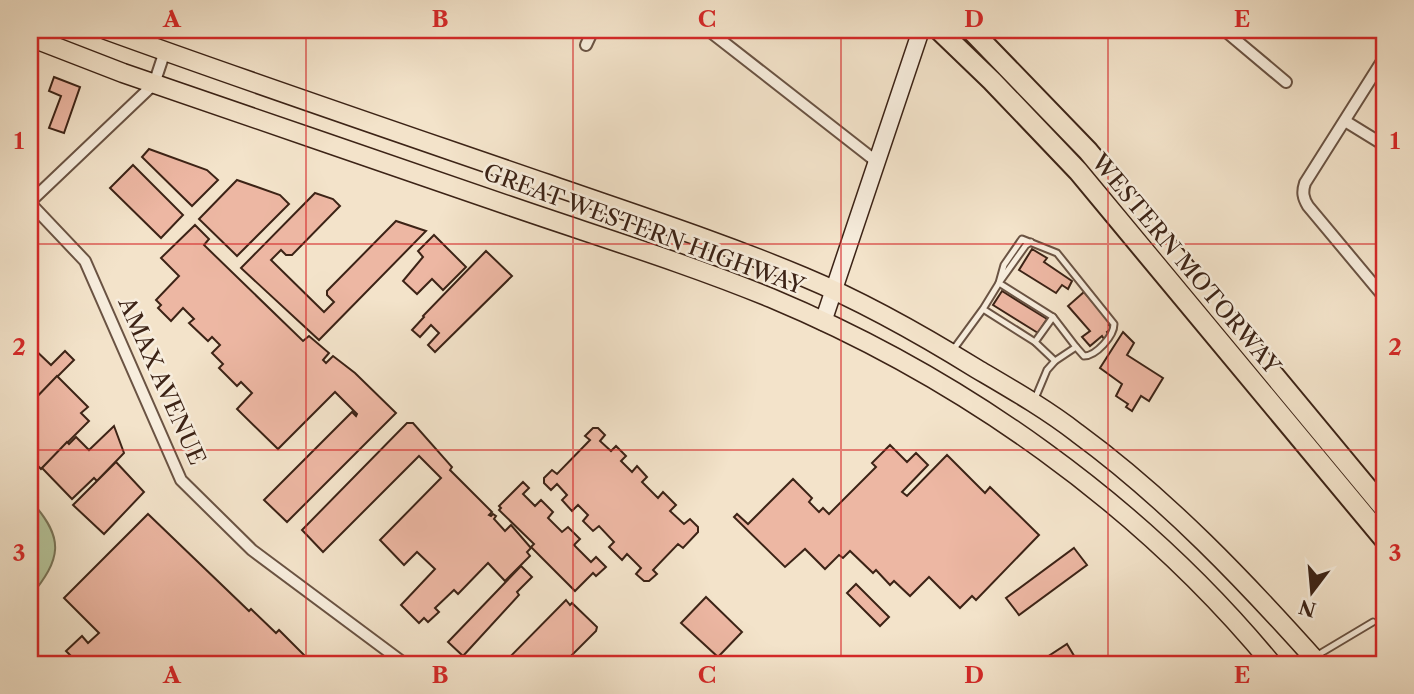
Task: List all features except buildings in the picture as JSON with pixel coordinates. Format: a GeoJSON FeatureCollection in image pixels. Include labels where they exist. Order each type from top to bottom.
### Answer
{"type":"FeatureCollection","features":[{"type":"Feature","properties":{"kind":"highway","name":"GREAT WESTERN HIGHWAY"},"geometry":{"type":"LineString","coordinates":[[106,30],[692,234],[834,291],[951,353],[1076,431],[1149,491],[1260,598],[1312,662]]}},
{"type":"Feature","properties":{"kind":"highway","name":"WESTERN MOTORWAY"},"geometry":{"type":"LineString","coordinates":[[939,30],[1010,99],[1078,171],[1384,539]]}},
{"type":"Feature","properties":{"kind":"highway","name":"WESTERN MOTORWAY"},"geometry":{"type":"LineString","coordinates":[[971,30],[1088,151],[1384,508]]}},
{"type":"Feature","properties":{"kind":"highway","name":"GREAT WESTERN HIGHWAY"},"geometry":{"type":"LineString","coordinates":[[30,37],[153,84],[719,278],[823,322],[944,386],[1027,439],[1077,476],[1188,574],[1272,664]]}},
{"type":"Feature","properties":{"kind":"main road"},"geometry":{"type":"LineString","coordinates":[[823,322],[921,30]]}},
{"type":"Feature","properties":{"kind":"street"},"geometry":{"type":"LineString","coordinates":[[586,45],[593,30]]}},
{"type":"Feature","properties":{"kind":"street"},"geometry":{"type":"LineString","coordinates":[[708,30],[877,162]]}},
{"type":"Feature","properties":{"kind":"street"},"geometry":{"type":"LineString","coordinates":[[1224,30],[1240,35],[1286,82]]}},
{"type":"Feature","properties":{"kind":"street"},"geometry":{"type":"LineString","coordinates":[[30,203],[153,84],[165,51]]}},
{"type":"Feature","properties":{"kind":"street"},"geometry":{"type":"LineString","coordinates":[[1384,58],[1305,183],[1304,200],[1384,297]]}},
{"type":"Feature","properties":{"kind":"street"},"geometry":{"type":"LineString","coordinates":[[1345,121],[1384,145]]}},
{"type":"Feature","properties":{"kind":"street","name":"AMAX AVENUE"},"geometry":{"type":"LineString","coordinates":[[30,203],[85,261],[181,480],[252,550],[405,664]]}},
{"type":"Feature","properties":{"kind":"lane"},"geometry":{"type":"LineString","coordinates":[[951,353],[999,283],[1004,265],[1019,240],[1026,239],[1057,253],[1114,324],[1111,335],[1091,355],[1084,356],[1053,317],[999,283]]}},
{"type":"Feature","properties":{"kind":"lane"},"geometry":{"type":"LineString","coordinates":[[983,309],[1035,342],[1055,361]]}},
{"type":"Feature","properties":{"kind":"lane"},"geometry":{"type":"LineString","coordinates":[[1035,342],[1053,317]]}},
{"type":"Feature","properties":{"kind":"lane"},"geometry":{"type":"LineString","coordinates":[[1033,403],[1047,370],[1076,347]]}},
{"type":"Feature","properties":{"kind":"lane"},"geometry":{"type":"LineString","coordinates":[[1312,662],[1373,622]]}},
{"type":"Feature","properties":{"kind":"green space"},"geometry":{"type":"Polygon","coordinates":[[[30,500],[50,526],[55,549],[48,571],[30,597],[30,500]]]}}]}
